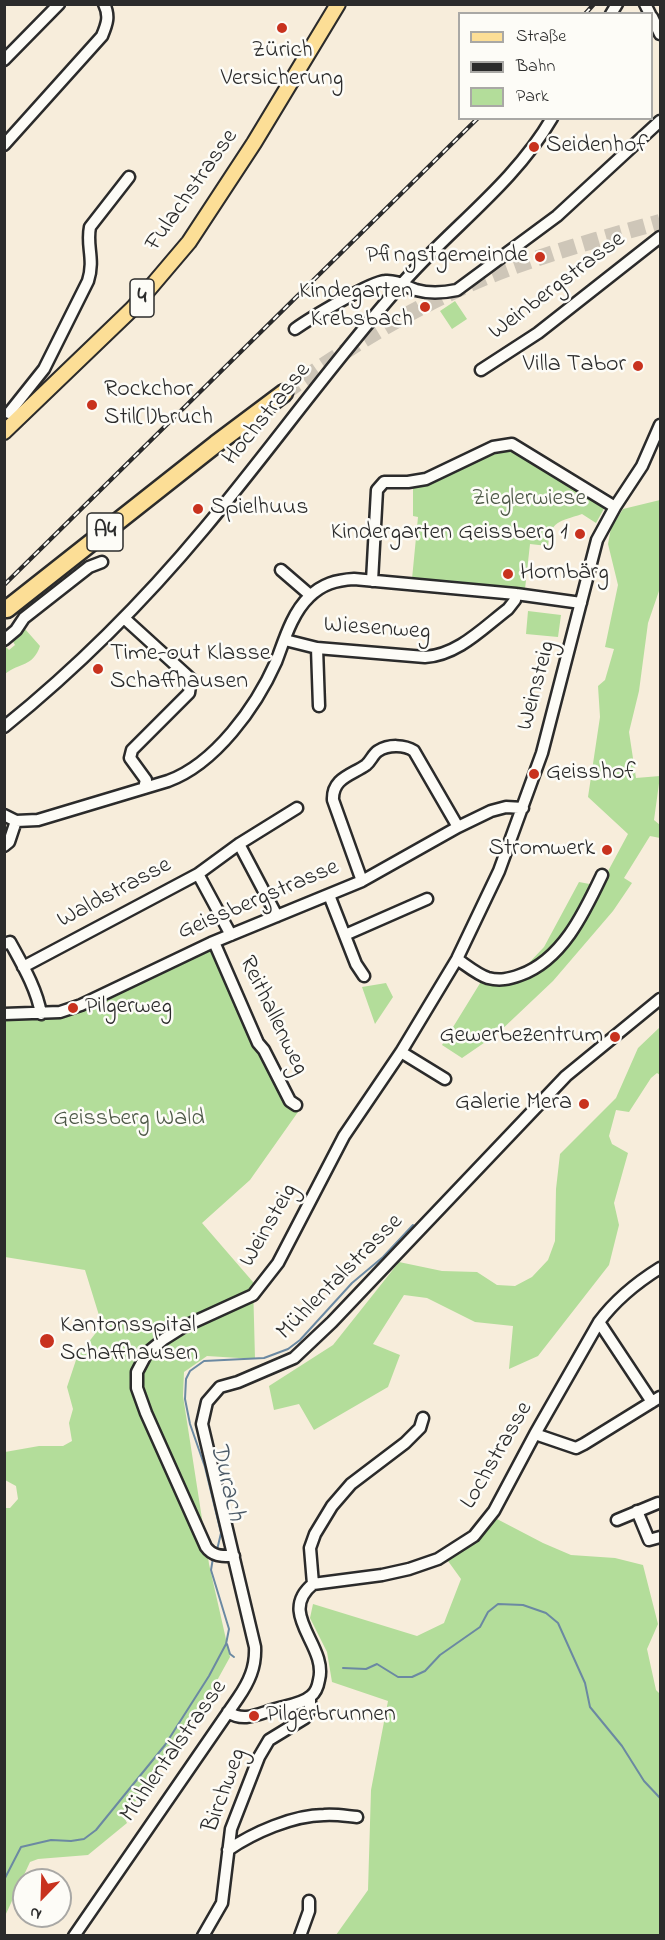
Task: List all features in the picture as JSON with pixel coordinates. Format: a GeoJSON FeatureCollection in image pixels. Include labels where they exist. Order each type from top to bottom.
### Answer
{"type":"FeatureCollection","features":[{"type":"Feature","properties":{"kind":"highway","name":"A4"},"geometry":{"type":"LineString","coordinates":[[5,607],[284,393]]}},
{"type":"Feature","properties":{"kind":"highway"},"geometry":{"type":"LineString","coordinates":[[5,607],[144,489],[203,454]]}},
{"type":"Feature","properties":{"kind":"highway"},"geometry":{"type":"LineString","coordinates":[[5,607],[21,607],[44,592],[158,502],[203,454]]}},
{"type":"Feature","properties":{"kind":"main road","name":"Fulachstrasse"},"geometry":{"type":"LineString","coordinates":[[4,432],[10,414],[133,308],[189,242],[254,143],[338,4]]}},
{"type":"Feature","properties":{"kind":"street"},"geometry":{"type":"LineString","coordinates":[[4,60],[59,4]]}},
{"type":"Feature","properties":{"kind":"street"},"geometry":{"type":"LineString","coordinates":[[4,145],[102,36],[108,23],[104,4]]}},
{"type":"Feature","properties":{"kind":"street"},"geometry":{"type":"LineString","coordinates":[[653,19],[660,34]]}},
{"type":"Feature","properties":{"kind":"street","name":"Hochstrasse"},"geometry":{"type":"LineString","coordinates":[[4,727],[80,662],[124,618],[204,529],[402,283],[510,176],[534,147],[551,120]]}},
{"type":"Feature","properties":{"kind":"street"},"geometry":{"type":"LineString","coordinates":[[295,328],[352,295],[383,281],[402,283],[416,290],[441,294],[457,290],[557,216],[660,121]]}},
{"type":"Feature","properties":{"kind":"street"},"geometry":{"type":"LineString","coordinates":[[10,414],[44,369],[88,281],[92,268],[88,235],[90,227],[129,177]]}},
{"type":"Feature","properties":{"kind":"street","name":"Weinbergstrasse"},"geometry":{"type":"LineString","coordinates":[[481,370],[537,333],[660,237]]}},
{"type":"Feature","properties":{"kind":"street","name":"Weinsteig"},"geometry":{"type":"LineString","coordinates":[[234,1556],[215,1554],[206,1547],[146,1413],[137,1388],[137,1372],[147,1353],[164,1339],[183,1327],[253,1295],[278,1263],[344,1136],[401,1052],[457,959],[496,878],[523,807],[552,717],[597,540],[642,466],[658,436],[660,425]]}},
{"type":"Feature","properties":{"kind":"street"},"geometry":{"type":"LineString","coordinates":[[372,580],[376,490],[384,482],[426,479],[493,447],[512,444],[615,507]]}},
{"type":"Feature","properties":{"kind":"street"},"geometry":{"type":"LineString","coordinates":[[4,640],[16,630],[24,618],[89,567],[102,562]]}},
{"type":"Feature","properties":{"kind":"street"},"geometry":{"type":"LineString","coordinates":[[280,570],[310,595]]}},
{"type":"Feature","properties":{"kind":"street"},"geometry":{"type":"LineString","coordinates":[[4,815],[16,821],[38,819],[184,775],[209,757],[236,725],[256,697],[274,665],[301,608],[310,595],[331,582],[354,579],[372,580],[516,594],[581,603]]}},
{"type":"Feature","properties":{"kind":"street","name":"Wiesenweg"},"geometry":{"type":"LineString","coordinates":[[285,640],[317,648],[437,656],[453,651],[508,609],[515,600],[516,594]]}},
{"type":"Feature","properties":{"kind":"street"},"geometry":{"type":"LineString","coordinates":[[124,618],[191,680],[189,693],[132,750],[130,758],[146,780],[144,788]]}},
{"type":"Feature","properties":{"kind":"street"},"geometry":{"type":"LineString","coordinates":[[317,648],[319,706]]}},
{"type":"Feature","properties":{"kind":"street"},"geometry":{"type":"LineString","coordinates":[[362,881],[333,800],[333,794],[341,780],[364,766],[379,750],[401,746],[414,751],[458,827]]}},
{"type":"Feature","properties":{"kind":"street","name":"Geissbergstrasse"},"geometry":{"type":"LineString","coordinates":[[4,1014],[60,1012],[81,1005],[214,942],[362,881],[491,811],[506,807],[523,807]]}},
{"type":"Feature","properties":{"kind":"street"},"geometry":{"type":"LineString","coordinates":[[198,874],[238,844],[297,808]]}},
{"type":"Feature","properties":{"kind":"street"},"geometry":{"type":"LineString","coordinates":[[4,846],[9,842],[16,821]]}},
{"type":"Feature","properties":{"kind":"street"},"geometry":{"type":"LineString","coordinates":[[238,844],[277,916]]}},
{"type":"Feature","properties":{"kind":"street","name":"Waldstrasse"},"geometry":{"type":"LineString","coordinates":[[23,967],[198,874],[231,935]]}},
{"type":"Feature","properties":{"kind":"street"},"geometry":{"type":"LineString","coordinates":[[457,959],[487,978],[507,980],[532,971],[551,958],[586,910],[602,874]]}},
{"type":"Feature","properties":{"kind":"street"},"geometry":{"type":"LineString","coordinates":[[329,895],[364,976]]}},
{"type":"Feature","properties":{"kind":"street"},"geometry":{"type":"LineString","coordinates":[[345,935],[427,899]]}},
{"type":"Feature","properties":{"kind":"street","name":"Reithallenweg"},"geometry":{"type":"LineString","coordinates":[[214,942],[258,1043],[264,1050],[290,1101],[296,1105]]}},
{"type":"Feature","properties":{"kind":"street"},"geometry":{"type":"LineString","coordinates":[[7,943],[23,967],[41,1014]]}},
{"type":"Feature","properties":{"kind":"street","name":"Mühlentalstrasse"},"geometry":{"type":"LineString","coordinates":[[74,1935],[228,1712],[248,1681],[256,1655],[202,1424],[207,1402],[220,1387],[238,1382],[294,1358],[332,1322],[566,1076],[660,999]]}},
{"type":"Feature","properties":{"kind":"street"},"geometry":{"type":"LineString","coordinates":[[401,1052],[445,1078]]}},
{"type":"Feature","properties":{"kind":"street","name":"Lochstrasse"},"geometry":{"type":"LineString","coordinates":[[313,1584],[374,1577],[409,1569],[438,1559],[474,1536],[494,1511],[599,1322],[610,1307],[634,1285],[660,1268]]}},
{"type":"Feature","properties":{"kind":"street"},"geometry":{"type":"LineString","coordinates":[[535,1434],[576,1448],[656,1400],[599,1322]]}},
{"type":"Feature","properties":{"kind":"street"},"geometry":{"type":"LineString","coordinates":[[228,1712],[240,1718],[250,1717],[310,1697],[318,1683],[320,1663],[299,1613],[301,1600],[313,1584],[310,1548],[315,1534],[332,1506],[351,1485],[405,1443],[420,1428],[423,1418]]}},
{"type":"Feature","properties":{"kind":"street"},"geometry":{"type":"LineString","coordinates":[[617,1520],[658,1503]]}},
{"type":"Feature","properties":{"kind":"street"},"geometry":{"type":"LineString","coordinates":[[637,1511],[649,1540],[660,1537]]}},
{"type":"Feature","properties":{"kind":"street","name":"Birchweg"},"geometry":{"type":"LineString","coordinates":[[203,1935],[222,1903],[231,1829],[263,1748],[278,1733],[305,1718],[310,1709],[310,1697]]}},
{"type":"Feature","properties":{"kind":"street","name":"Birchweg"},"geometry":{"type":"LineString","coordinates":[[228,1850],[241,1841],[294,1819],[323,1815],[357,1817]]}},
{"type":"Feature","properties":{"kind":"street"},"geometry":{"type":"LineString","coordinates":[[300,1935],[309,1911],[309,1901]]}},
{"type":"Feature","properties":{"kind":"green space"},"geometry":{"type":"Polygon","coordinates":[[[455,301],[467,319],[452,329],[440,311],[455,301]]]}},
{"type":"Feature","properties":{"kind":"green space","name":"Zieglerwiese"},"geometry":{"type":"Polygon","coordinates":[[[513,447],[606,505],[596,523],[582,514],[558,523],[551,531],[548,546],[530,544],[525,589],[412,579],[418,517],[413,516],[413,485],[497,448],[513,447]]]}},
{"type":"Feature","properties":{"kind":"green space"},"geometry":{"type":"Polygon","coordinates":[[[660,500],[660,588],[648,623],[639,691],[629,732],[636,778],[660,776],[654,820],[660,825],[660,838],[650,836],[624,878],[632,883],[613,911],[553,981],[497,1034],[462,1058],[442,1045],[482,980],[510,983],[544,947],[579,882],[600,886],[628,834],[588,797],[600,717],[598,686],[605,680],[614,649],[605,647],[618,585],[608,544],[611,528],[623,509],[660,500]]]}},
{"type":"Feature","properties":{"kind":"green space"},"geometry":{"type":"Polygon","coordinates":[[[528,611],[561,615],[558,637],[526,634],[528,611]]]}},
{"type":"Feature","properties":{"kind":"green space"},"geometry":{"type":"Polygon","coordinates":[[[25,629],[40,646],[37,653],[30,661],[5,674],[5,646],[9,650],[15,645],[12,640],[25,629]]]}},
{"type":"Feature","properties":{"kind":"green space","name":"Geissberg Wald"},"geometry":{"type":"Polygon","coordinates":[[[214,942],[258,1043],[298,1112],[250,1180],[202,1223],[253,1282],[255,1359],[207,1356],[184,1372],[183,1396],[209,1564],[230,1657],[198,1715],[124,1817],[127,1823],[88,1855],[38,1859],[30,1862],[27,1868],[12,1868],[12,1901],[5,1916],[4,1508],[10,1508],[18,1499],[16,1486],[5,1480],[5,1452],[39,1446],[63,1446],[72,1441],[69,1423],[73,1409],[67,1387],[77,1357],[102,1325],[85,1270],[5,1257],[5,1014],[60,1012],[214,942]]]}},
{"type":"Feature","properties":{"kind":"green space"},"geometry":{"type":"Polygon","coordinates":[[[386,983],[393,997],[375,1024],[362,987],[386,983]]]}},
{"type":"Feature","properties":{"kind":"green space"},"geometry":{"type":"Polygon","coordinates":[[[660,1027],[660,1075],[657,1073],[651,1078],[629,1112],[616,1110],[609,1136],[612,1144],[628,1153],[614,1203],[619,1225],[609,1265],[538,1356],[509,1369],[513,1326],[475,1322],[427,1298],[404,1295],[373,1344],[400,1355],[388,1387],[314,1430],[299,1404],[274,1410],[269,1386],[333,1345],[399,1262],[442,1271],[477,1272],[497,1285],[515,1286],[532,1277],[548,1260],[555,1241],[556,1189],[560,1154],[616,1098],[638,1048],[660,1027]]]}},
{"type":"Feature","properties":{"kind":"green space"},"geometry":{"type":"Polygon","coordinates":[[[497,1519],[571,1555],[615,1558],[643,1565],[658,1624],[647,1649],[656,1690],[660,1694],[660,1935],[336,1935],[368,1890],[371,1790],[388,1701],[332,1682],[327,1652],[310,1618],[313,1604],[417,1636],[444,1623],[461,1579],[448,1561],[472,1545],[497,1519]]]}},
{"type":"Feature","properties":{"kind":"waterway","name":"Durach"},"geometry":{"type":"LineString","coordinates":[[217,1550],[221,1533],[185,1399],[186,1379],[190,1371],[204,1361],[264,1358],[288,1349],[300,1340],[352,1283],[383,1257],[413,1225]]}},
{"type":"Feature","properties":{"kind":"waterway","name":"Durach"},"geometry":{"type":"LineString","coordinates":[[4,1880],[21,1847],[51,1840],[84,1839],[96,1830],[165,1745],[209,1676],[226,1644],[229,1629],[211,1570],[213,1558]]}},
{"type":"Feature","properties":{"kind":"waterway"},"geometry":{"type":"LineString","coordinates":[[343,1668],[366,1669],[377,1664],[398,1677],[412,1677],[425,1671],[440,1655],[480,1627],[488,1612],[498,1604],[523,1605],[546,1613],[558,1623],[585,1683],[590,1707],[622,1746],[644,1781],[660,1798]]}},
{"type":"Feature","properties":{"kind":"waterway"},"geometry":{"type":"LineString","coordinates":[[227,1644],[230,1654],[234,1657]]}},
{"type":"Feature","properties":{"kind":"tunnel"},"geometry":{"type":"LineString","coordinates":[[284,393],[387,326],[470,284],[538,258],[660,222]]}},
{"type":"Feature","properties":{"kind":"railway"},"geometry":{"type":"LineString","coordinates":[[587,12],[594,4]]}},
{"type":"Feature","properties":{"kind":"railway"},"geometry":{"type":"LineString","coordinates":[[4,585],[476,120]]}},
{"type":"Feature","properties":{"kind":"place","name":"Zürich Versicherung"},"geometry":{"type":"Point","coordinates":[282,28]}},
{"type":"Feature","properties":{"kind":"place","name":"Seidenhof"},"geometry":{"type":"Point","coordinates":[534,147]}},
{"type":"Feature","properties":{"kind":"place","name":"Pfingstgemeinde"},"geometry":{"type":"Point","coordinates":[540,257]}},
{"type":"Feature","properties":{"kind":"place","name":"Kindegarten Krebsbach"},"geometry":{"type":"Point","coordinates":[425,307]}},
{"type":"Feature","properties":{"kind":"place","name":"Villa Tabor"},"geometry":{"type":"Point","coordinates":[638,366]}},
{"type":"Feature","properties":{"kind":"place","name":"Rockchor Stil(l)bruch"},"geometry":{"type":"Point","coordinates":[92,405]}},
{"type":"Feature","properties":{"kind":"place","name":"Spielhuus"},"geometry":{"type":"Point","coordinates":[198,509]}},
{"type":"Feature","properties":{"kind":"place","name":"Kindergarten Geissberg 1"},"geometry":{"type":"Point","coordinates":[580,534]}},
{"type":"Feature","properties":{"kind":"place","name":"Hornbärg"},"geometry":{"type":"Point","coordinates":[508,574]}},
{"type":"Feature","properties":{"kind":"place","name":"Time-out Klasse Schaffhausen"},"geometry":{"type":"Point","coordinates":[98,669]}},
{"type":"Feature","properties":{"kind":"place","name":"Geisshof"},"geometry":{"type":"Point","coordinates":[534,774]}},
{"type":"Feature","properties":{"kind":"place","name":"Stromwerk"},"geometry":{"type":"Point","coordinates":[607,850]}},
{"type":"Feature","properties":{"kind":"place","name":"Pilgerweg"},"geometry":{"type":"Point","coordinates":[73,1008]}},
{"type":"Feature","properties":{"kind":"place","name":"Gewerbezentrum"},"geometry":{"type":"Point","coordinates":[615,1037]}},
{"type":"Feature","properties":{"kind":"place","name":"Galerie Mera"},"geometry":{"type":"Point","coordinates":[584,1104]}},
{"type":"Feature","properties":{"kind":"place","name":"Kantonsspital Schaffhausen"},"geometry":{"type":"Point","coordinates":[47,1341]}},
{"type":"Feature","properties":{"kind":"place","name":"Pilgerbrunnen"},"geometry":{"type":"Point","coordinates":[254,1716]}}]}
